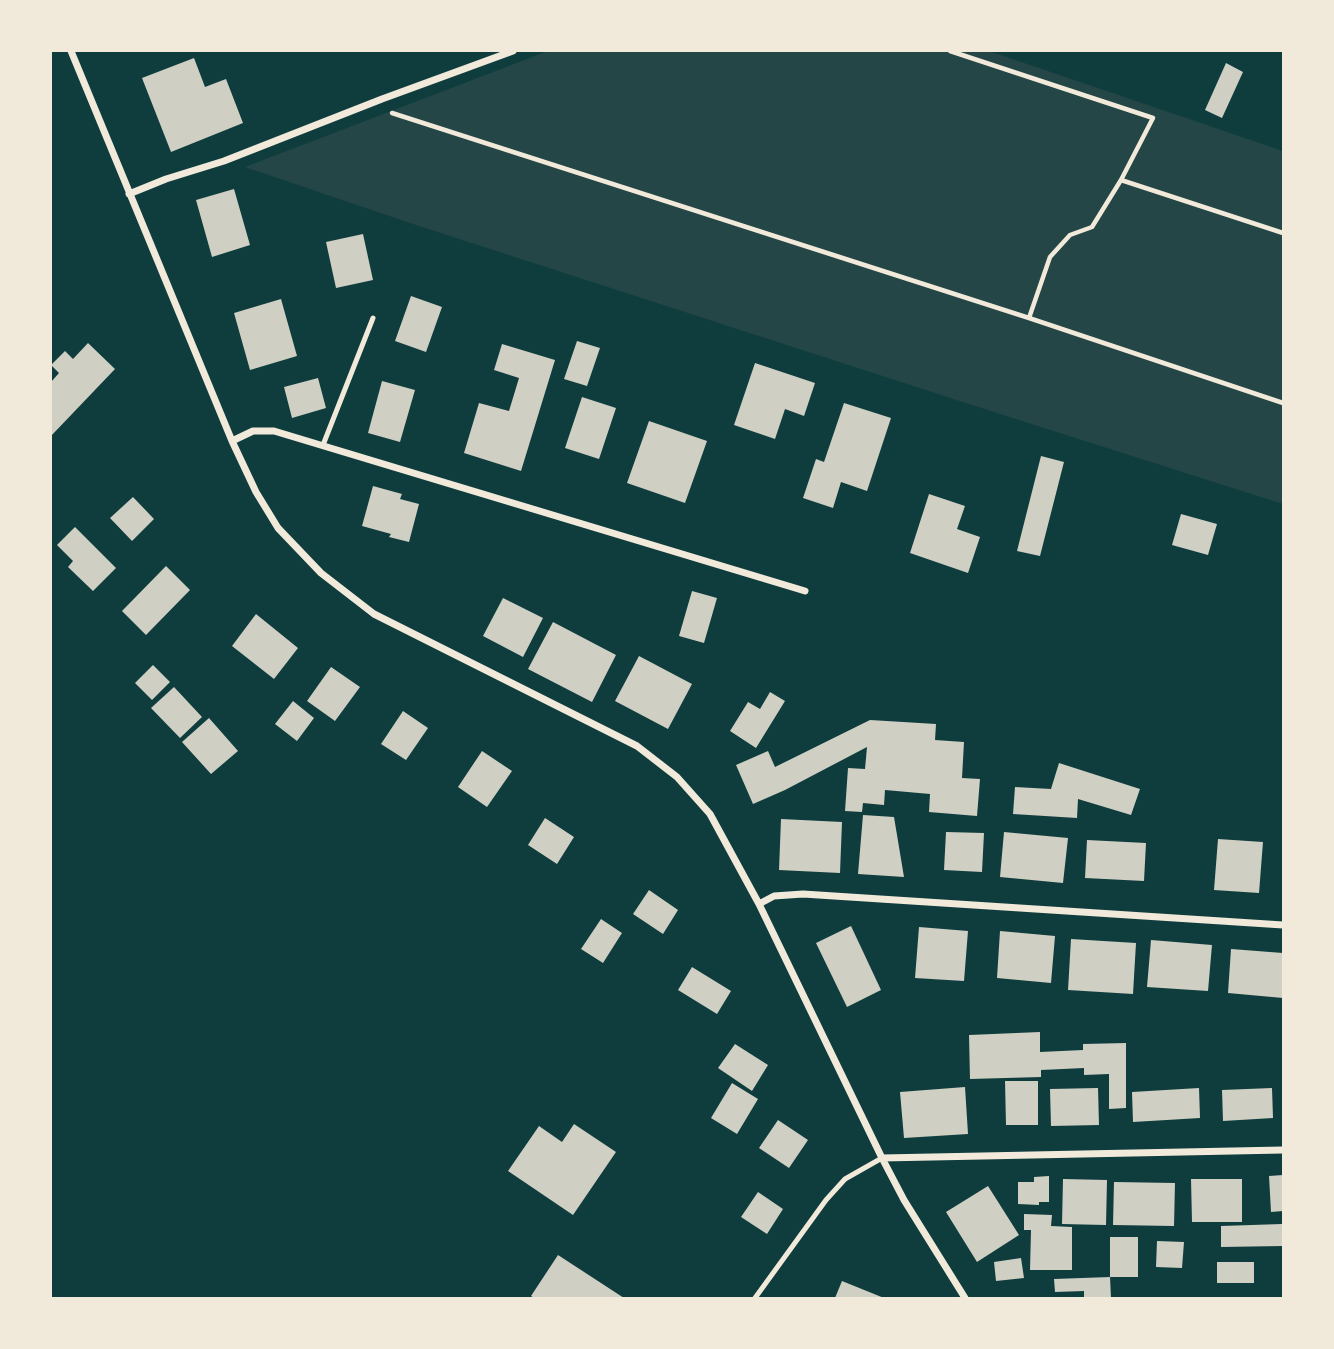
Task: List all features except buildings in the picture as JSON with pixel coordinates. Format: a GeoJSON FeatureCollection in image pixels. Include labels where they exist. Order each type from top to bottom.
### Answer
{"type":"FeatureCollection","features":[{"type":"Feature","properties":{"kind":"street"},"geometry":{"type":"LineString","coordinates":[[71,51],[232,441],[256,492],[278,528],[321,573],[374,614],[637,746],[677,777],[710,814],[759,904],[904,1200],[965,1298]]}},
{"type":"Feature","properties":{"kind":"street"},"geometry":{"type":"LineString","coordinates":[[130,194],[513,51]]}},
{"type":"Feature","properties":{"kind":"street"},"geometry":{"type":"LineString","coordinates":[[232,441],[253,432],[274,431],[805,591]]}},
{"type":"Feature","properties":{"kind":"street"},"geometry":{"type":"LineString","coordinates":[[759,904],[774,896],[803,894],[1283,925]]}},
{"type":"Feature","properties":{"kind":"street"},"geometry":{"type":"LineString","coordinates":[[882,1158],[1283,1150]]}},
{"type":"Feature","properties":{"kind":"lane"},"geometry":{"type":"LineString","coordinates":[[323,445],[373,318]]}},
{"type":"Feature","properties":{"kind":"lane"},"geometry":{"type":"LineString","coordinates":[[755,1298],[826,1199],[845,1179],[882,1158]]}},
{"type":"Feature","properties":{"kind":"path"},"geometry":{"type":"LineString","coordinates":[[950,51],[1153,118],[1121,180],[1092,227],[1070,235],[1050,257],[1029,318]]}},
{"type":"Feature","properties":{"kind":"path"},"geometry":{"type":"LineString","coordinates":[[382,99],[384,105],[394,114],[1029,318],[1283,403]]}},
{"type":"Feature","properties":{"kind":"path"},"geometry":{"type":"LineString","coordinates":[[1121,180],[1283,233]]}},
{"type":"Feature","properties":{"kind":"shaded area"},"geometry":{"type":"Polygon","coordinates":[[[548,51],[989,51],[1283,151],[1283,504],[410,223],[245,167],[548,51]]]}}]}
